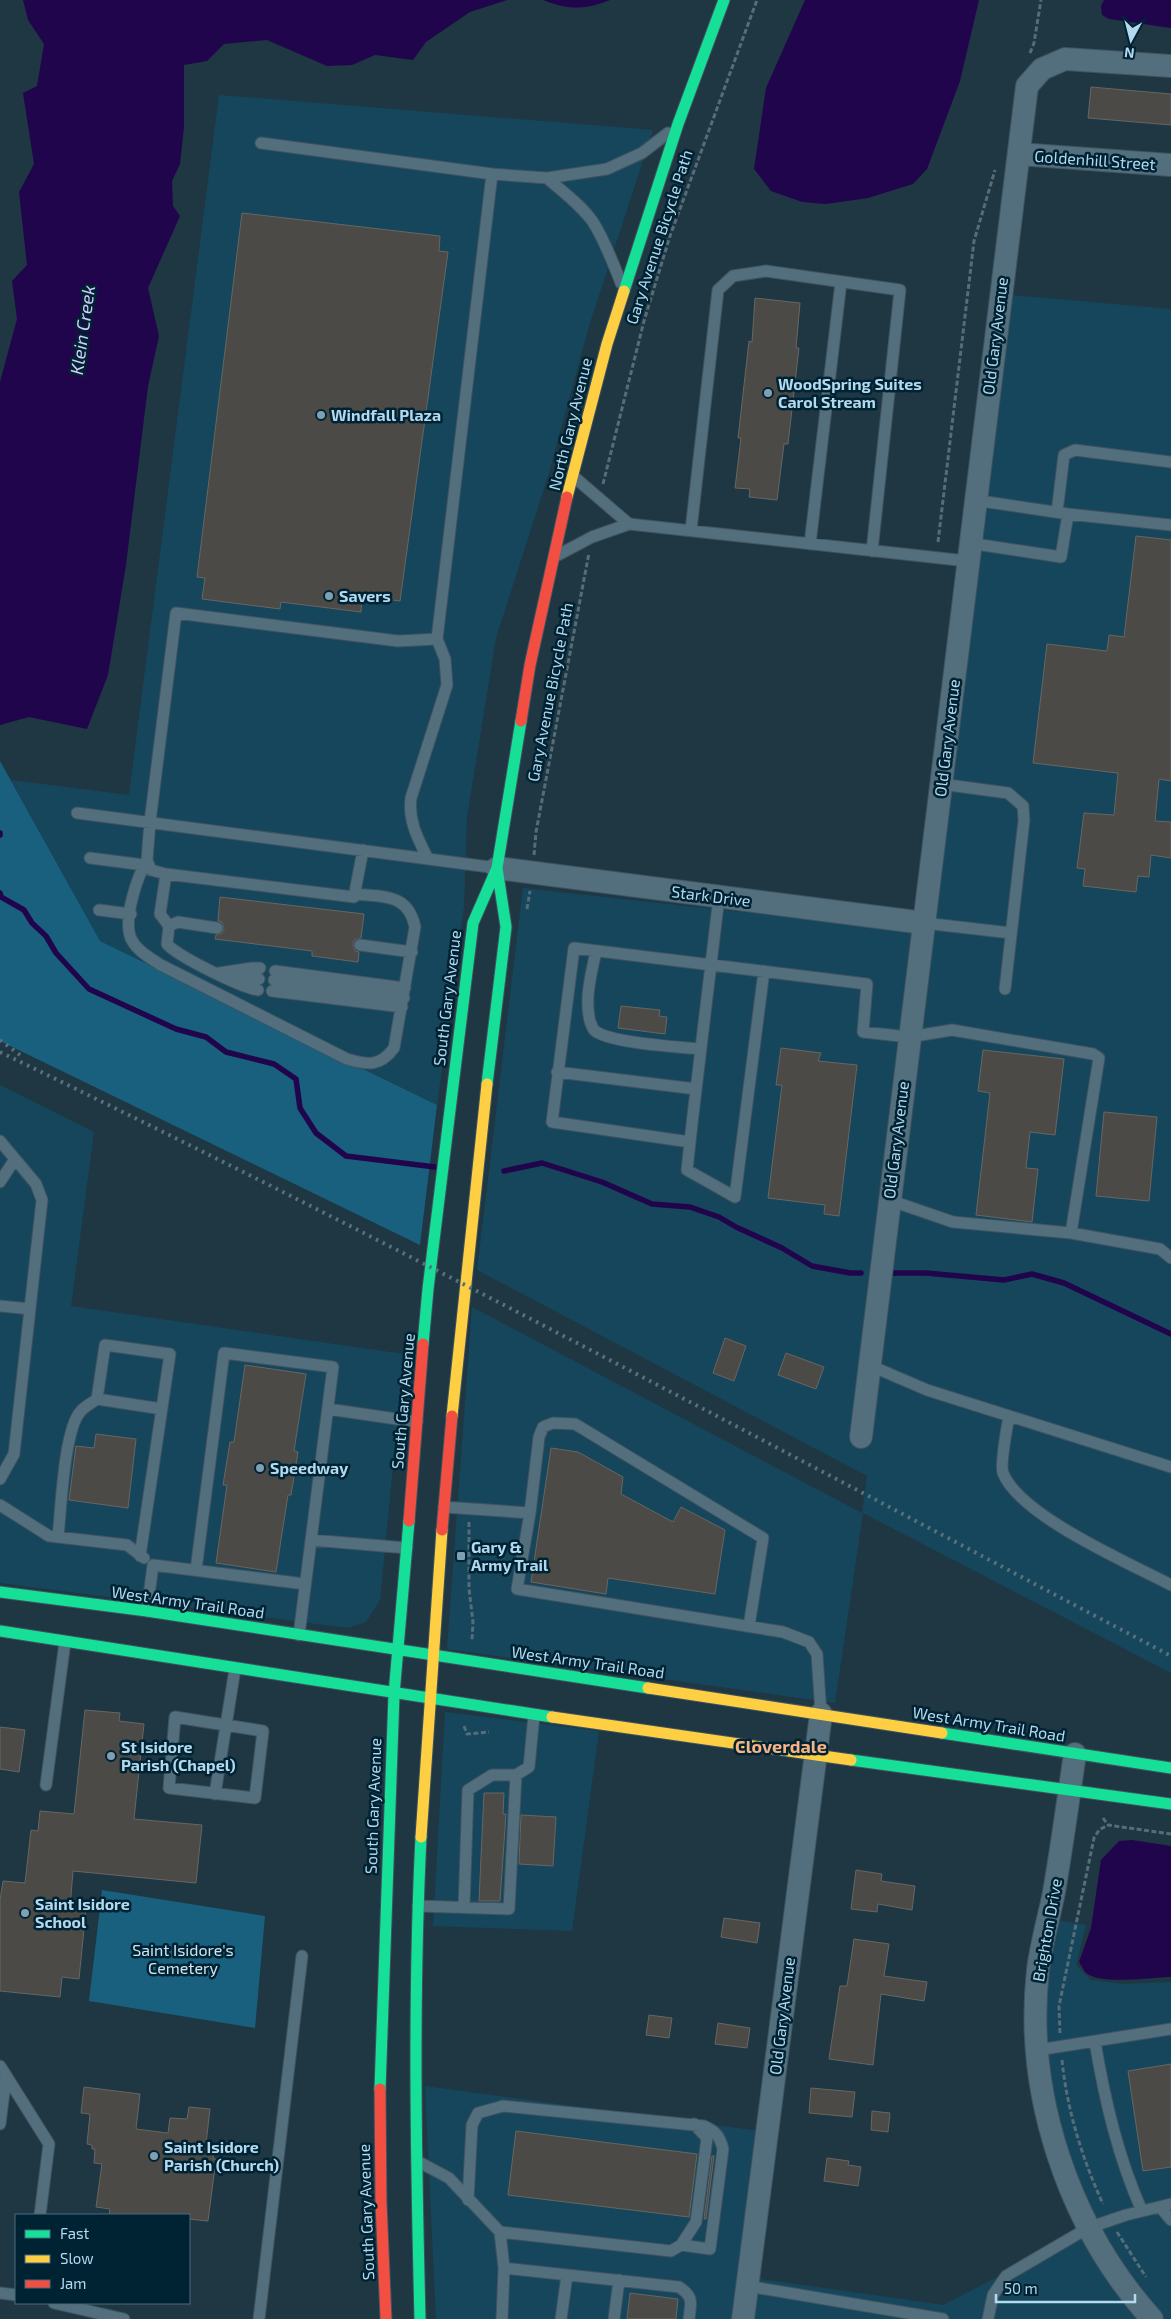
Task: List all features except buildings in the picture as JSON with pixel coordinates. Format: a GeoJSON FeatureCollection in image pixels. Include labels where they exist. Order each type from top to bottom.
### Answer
{"type":"FeatureCollection","features":[{"type":"Feature","properties":{"kind":"main road","name":"North Gary Avenue"},"geometry":{"type":"LineString","coordinates":[[497,868],[530,665],[572,476],[623,288],[678,124],[724,0]]}},
{"type":"Feature","properties":{"kind":"main road","name":"South Gary Avenue"},"geometry":{"type":"LineString","coordinates":[[386,2319],[381,2202],[380,2083],[394,1694],[428,1289],[472,924],[497,868]]}},
{"type":"Feature","properties":{"kind":"main road"},"geometry":{"type":"LineString","coordinates":[[420,2319],[416,2161],[418,1906],[444,1507],[465,1274],[506,927],[497,868]]}},
{"type":"Feature","properties":{"kind":"main road","name":"West Army Trail Road"},"geometry":{"type":"LineString","coordinates":[[0,1592],[147,1611],[1171,1768]]}},
{"type":"Feature","properties":{"kind":"main road"},"geometry":{"type":"LineString","coordinates":[[0,1631],[430,1700],[1171,1804]]}},
{"type":"Feature","properties":{"kind":"street","name":"Old Gary Avenue"},"geometry":{"type":"LineString","coordinates":[[861,1437],[974,500],[1027,86],[1042,69],[1065,59],[1171,66]]}},
{"type":"Feature","properties":{"kind":"street","name":"Goldenhill Street"},"geometry":{"type":"LineString","coordinates":[[1019,154],[1171,165]]}},
{"type":"Feature","properties":{"kind":"street","name":"Stark Drive"},"geometry":{"type":"LineString","coordinates":[[497,868],[924,923]]}},
{"type":"Feature","properties":{"kind":"street","name":"Old Gary Avenue"},"geometry":{"type":"LineString","coordinates":[[743,2319],[820,1714]]}},
{"type":"Feature","properties":{"kind":"street","name":"Brighton Drive"},"geometry":{"type":"LineString","coordinates":[[1075,1754],[1054,1894],[1038,1969],[1036,2006],[1041,2083],[1056,2147],[1088,2228],[1110,2264],[1152,2319]]}},
{"type":"Feature","properties":{"kind":"lane"},"geometry":{"type":"LineString","coordinates":[[261,143],[492,174],[547,178],[578,172],[593,172],[625,162],[642,154],[678,124]]}},
{"type":"Feature","properties":{"kind":"lane"},"geometry":{"type":"LineString","coordinates":[[428,859],[417,837],[410,815],[410,807],[447,684],[445,659],[437,639],[492,174]]}},
{"type":"Feature","properties":{"kind":"lane"},"geometry":{"type":"LineString","coordinates":[[547,178],[584,211],[593,222],[610,255],[623,288]]}},
{"type":"Feature","properties":{"kind":"lane"},"geometry":{"type":"LineString","coordinates":[[691,530],[718,290],[733,276],[766,271],[900,290],[872,551]]}},
{"type":"Feature","properties":{"kind":"lane"},"geometry":{"type":"LineString","coordinates":[[810,544],[842,282]]}},
{"type":"Feature","properties":{"kind":"lane"},"geometry":{"type":"LineString","coordinates":[[554,556],[592,537],[628,524],[872,551],[968,552],[1061,557],[1064,455],[1075,450],[1171,462]]}},
{"type":"Feature","properties":{"kind":"lane"},"geometry":{"type":"LineString","coordinates":[[572,476],[628,524]]}},
{"type":"Feature","properties":{"kind":"lane"},"geometry":{"type":"LineString","coordinates":[[974,500],[1062,513],[1171,525]]}},
{"type":"Feature","properties":{"kind":"lane"},"geometry":{"type":"LineString","coordinates":[[90,858],[145,863],[151,870],[166,874],[355,896],[385,897],[397,900],[405,905],[412,912],[415,927],[394,1048],[387,1058],[380,1062],[369,1063],[347,1059],[161,965],[136,946],[130,936],[134,888],[145,863],[176,613],[398,641],[437,639]]}},
{"type":"Feature","properties":{"kind":"lane"},"geometry":{"type":"LineString","coordinates":[[941,784],[1008,793],[1023,806],[1024,820],[1005,989]]}},
{"type":"Feature","properties":{"kind":"lane"},"geometry":{"type":"LineString","coordinates":[[78,813],[497,868]]}},
{"type":"Feature","properties":{"kind":"lane"},"geometry":{"type":"LineString","coordinates":[[355,896],[362,850]]}},
{"type":"Feature","properties":{"kind":"lane"},"geometry":{"type":"LineString","coordinates":[[166,874],[160,914],[169,926],[167,944],[172,951],[196,964],[219,973],[259,979]]}},
{"type":"Feature","properties":{"kind":"lane"},"geometry":{"type":"LineString","coordinates":[[719,896],[687,1170],[735,1197],[764,971]]}},
{"type":"Feature","properties":{"kind":"lane"},"geometry":{"type":"LineString","coordinates":[[99,910],[131,914]]}},
{"type":"Feature","properties":{"kind":"lane"},"geometry":{"type":"LineString","coordinates":[[169,926],[178,922],[217,928]]}},
{"type":"Feature","properties":{"kind":"lane"},"geometry":{"type":"LineString","coordinates":[[924,923],[1011,933]]}},
{"type":"Feature","properties":{"kind":"lane"},"geometry":{"type":"LineString","coordinates":[[360,945],[412,948]]}},
{"type":"Feature","properties":{"kind":"lane"},"geometry":{"type":"LineString","coordinates":[[690,1142],[552,1122],[574,948],[867,984],[862,1032],[909,1037],[952,1030],[1093,1054],[1099,1058],[1071,1233]]}},
{"type":"Feature","properties":{"kind":"lane"},"geometry":{"type":"LineString","coordinates":[[596,951],[587,1002],[593,1029],[602,1035],[620,1039],[700,1049]]}},
{"type":"Feature","properties":{"kind":"lane"},"geometry":{"type":"LineString","coordinates":[[404,998],[274,981],[404,998]]}},
{"type":"Feature","properties":{"kind":"lane"},"geometry":{"type":"LineString","coordinates":[[557,1072],[696,1088]]}},
{"type":"Feature","properties":{"kind":"lane"},"geometry":{"type":"LineString","coordinates":[[0,1141],[36,1184],[42,1200],[14,1454],[0,1479]]}},
{"type":"Feature","properties":{"kind":"lane"},"geometry":{"type":"LineString","coordinates":[[0,1182],[15,1159]]}},
{"type":"Feature","properties":{"kind":"lane"},"geometry":{"type":"LineString","coordinates":[[889,1200],[953,1222],[1071,1233],[1160,1249],[1171,1258]]}},
{"type":"Feature","properties":{"kind":"lane"},"geometry":{"type":"LineString","coordinates":[[0,1306],[30,1309]]}},
{"type":"Feature","properties":{"kind":"lane"},"geometry":{"type":"LineString","coordinates":[[97,1399],[105,1345],[170,1354],[140,1556]]}},
{"type":"Feature","properties":{"kind":"lane"},"geometry":{"type":"LineString","coordinates":[[196,1570],[224,1353],[333,1367],[299,1635]]}},
{"type":"Feature","properties":{"kind":"lane"},"geometry":{"type":"LineString","coordinates":[[869,1365],[927,1390],[1171,1467]]}},
{"type":"Feature","properties":{"kind":"lane"},"geometry":{"type":"LineString","coordinates":[[58,1537],[68,1445],[73,1423],[80,1411],[97,1399],[162,1409]]}},
{"type":"Feature","properties":{"kind":"lane"},"geometry":{"type":"LineString","coordinates":[[328,1409],[417,1422]]}},
{"type":"Feature","properties":{"kind":"lane"},"geometry":{"type":"LineString","coordinates":[[1008,1416],[1002,1471],[1012,1488],[1047,1520],[1171,1585]]}},
{"type":"Feature","properties":{"kind":"lane"},"geometry":{"type":"LineString","coordinates":[[749,1626],[763,1538],[574,1424],[553,1424],[543,1427],[539,1437],[530,1513],[517,1589],[783,1632],[809,1642],[817,1654],[820,1714]]}},
{"type":"Feature","properties":{"kind":"lane"},"geometry":{"type":"LineString","coordinates":[[0,1505],[49,1536],[126,1545],[153,1564],[305,1584]]}},
{"type":"Feature","properties":{"kind":"lane"},"geometry":{"type":"LineString","coordinates":[[444,1507],[530,1513]]}},
{"type":"Feature","properties":{"kind":"lane"},"geometry":{"type":"LineString","coordinates":[[311,1540],[407,1548]]}},
{"type":"Feature","properties":{"kind":"lane"},"geometry":{"type":"LineString","coordinates":[[147,1611],[153,1564]]}},
{"type":"Feature","properties":{"kind":"lane"},"geometry":{"type":"LineString","coordinates":[[46,1785],[65,1642]]}},
{"type":"Feature","properties":{"kind":"lane"},"geometry":{"type":"LineString","coordinates":[[215,1794],[235,1669]]}},
{"type":"Feature","properties":{"kind":"lane"},"geometry":{"type":"LineString","coordinates":[[464,1907],[468,1790],[492,1775],[516,1775],[529,1766],[534,1715]]}},
{"type":"Feature","properties":{"kind":"lane"},"geometry":{"type":"LineString","coordinates":[[175,1717],[263,1731],[255,1798],[215,1794],[168,1788],[175,1717]]}},
{"type":"Feature","properties":{"kind":"lane"},"geometry":{"type":"LineString","coordinates":[[418,1906],[508,1909],[516,1775]]}},
{"type":"Feature","properties":{"kind":"lane"},"geometry":{"type":"LineString","coordinates":[[259,2319],[302,1956]]}},
{"type":"Feature","properties":{"kind":"lane"},"geometry":{"type":"LineString","coordinates":[[1038,2050],[1171,2029]]}},
{"type":"Feature","properties":{"kind":"lane"},"geometry":{"type":"LineString","coordinates":[[1095,2042],[1104,2095],[1116,2141],[1130,2184],[1142,2211]]}},
{"type":"Feature","properties":{"kind":"lane"},"geometry":{"type":"LineString","coordinates":[[0,2124],[3,2071]]}},
{"type":"Feature","properties":{"kind":"lane"},"geometry":{"type":"LineString","coordinates":[[3,2071],[49,2144],[40,2214]]}},
{"type":"Feature","properties":{"kind":"lane"},"geometry":{"type":"LineString","coordinates":[[468,2200],[472,2124],[478,2113],[503,2106],[694,2124],[711,2129],[720,2137],[723,2150],[710,2249],[681,2245]]}},
{"type":"Feature","properties":{"kind":"lane"},"geometry":{"type":"LineString","coordinates":[[500,2232],[671,2250],[681,2245],[696,2222],[707,2138],[694,2124]]}},
{"type":"Feature","properties":{"kind":"lane"},"geometry":{"type":"LineString","coordinates":[[416,2161],[449,2178],[500,2232],[504,2268],[502,2319]]}},
{"type":"Feature","properties":{"kind":"lane"},"geometry":{"type":"LineString","coordinates":[[988,2319],[993,2295],[1006,2276],[1088,2228],[1142,2211],[1166,2206],[1171,2220]]}},
{"type":"Feature","properties":{"kind":"lane"},"geometry":{"type":"LineString","coordinates":[[504,2268],[678,2287],[688,2293],[692,2300],[689,2319]]}},
{"type":"Feature","properties":{"kind":"lane"},"geometry":{"type":"LineString","coordinates":[[561,2319],[567,2275]]}},
{"type":"Feature","properties":{"kind":"lane"},"geometry":{"type":"LineString","coordinates":[[614,2319],[619,2280]]}},
{"type":"Feature","properties":{"kind":"lane"},"geometry":{"type":"LineString","coordinates":[[747,2286],[943,2319]]}},
{"type":"Feature","properties":{"kind":"lane"},"geometry":{"type":"LineString","coordinates":[[0,2293],[15,2295]]}},
{"type":"Feature","properties":{"kind":"lane"},"geometry":{"type":"LineString","coordinates":[[58,2304],[124,2319]]}},
{"type":"Feature","properties":{"kind":"path","name":"Gary Avenue Bicycle Path"},"geometry":{"type":"LineString","coordinates":[[603,487],[644,321],[670,236],[757,0]]}},
{"type":"Feature","properties":{"kind":"path"},"geometry":{"type":"LineString","coordinates":[[1026,60],[1034,42],[1040,0]]}},
{"type":"Feature","properties":{"kind":"path"},"geometry":{"type":"LineString","coordinates":[[938,542],[974,242],[995,168]]}},
{"type":"Feature","properties":{"kind":"path","name":"Gary Avenue Bicycle Path"},"geometry":{"type":"LineString","coordinates":[[535,844],[591,546]]}},
{"type":"Feature","properties":{"kind":"path"},"geometry":{"type":"LineString","coordinates":[[469,1524],[468,1589],[474,1622],[472,1632]]}},
{"type":"Feature","properties":{"kind":"shaded area"},"geometry":{"type":"Polygon","coordinates":[[[219,95],[653,130],[589,326],[548,476],[496,638],[467,817],[464,907],[437,1105],[100,941],[11,780],[129,795],[219,95]]]}},
{"type":"Feature","properties":{"kind":"shaded area"},"geometry":{"type":"Polygon","coordinates":[[[1010,295],[1171,309],[1171,1673],[863,1513],[835,1703],[447,1649],[472,1307],[862,1513],[867,1476],[477,1270],[523,888],[934,933],[1010,295]]]}},
{"type":"Feature","properties":{"kind":"shaded area"},"geometry":{"type":"Polygon","coordinates":[[[0,1085],[94,1132],[71,1306],[404,1354],[380,1600],[366,1622],[348,1628],[0,1583],[0,1085]]]}},
{"type":"Feature","properties":{"kind":"shaded area"},"geometry":{"type":"Polygon","coordinates":[[[445,1712],[599,1731],[572,1931],[433,1926],[445,1712]]]}},
{"type":"Feature","properties":{"kind":"shaded area"},"geometry":{"type":"Polygon","coordinates":[[[1055,1920],[1086,1925],[1076,1965],[1091,1980],[1123,1984],[1171,1982],[1171,2319],[1164,2319],[1142,2294],[1108,2245],[1082,2195],[1058,2129],[1048,2079],[1044,1968],[1055,1920]]]}},
{"type":"Feature","properties":{"kind":"shaded area"},"geometry":{"type":"Polygon","coordinates":[[[425,2086],[760,2131],[754,2278],[943,2305],[1085,2232],[1144,2319],[436,2319],[425,2086]]]}},
{"type":"Feature","properties":{"kind":"green space"},"geometry":{"type":"Polygon","coordinates":[[[0,761],[100,941],[437,1105],[420,1245],[0,1041],[0,761]]]}},
{"type":"Feature","properties":{"kind":"green space","name":"Saint Isidore's Cemetery"},"geometry":{"type":"Polygon","coordinates":[[[102,1890],[265,1916],[255,2028],[89,2001],[102,1890]]]}},
{"type":"Feature","properties":{"kind":"water","name":"Klein Creek"},"geometry":{"type":"Polygon","coordinates":[[[23,0],[507,0],[470,12],[426,42],[413,60],[375,55],[352,65],[327,66],[267,40],[224,44],[207,61],[184,65],[184,127],[180,164],[172,181],[173,206],[180,216],[148,288],[159,336],[148,386],[126,565],[108,675],[87,729],[29,717],[0,725],[0,382],[17,319],[12,281],[27,265],[19,192],[34,164],[23,93],[37,86],[44,44],[28,20],[23,0]]]}},
{"type":"Feature","properties":{"kind":"water"},"geometry":{"type":"Polygon","coordinates":[[[543,0],[610,0],[592,6],[576,8],[560,6],[543,0]]]}},
{"type":"Feature","properties":{"kind":"water"},"geometry":{"type":"Polygon","coordinates":[[[805,0],[979,0],[960,81],[927,169],[913,184],[868,198],[826,204],[802,202],[771,191],[754,169],[766,88],[805,0]]]}},
{"type":"Feature","properties":{"kind":"water"},"geometry":{"type":"Polygon","coordinates":[[[1104,0],[1171,0],[1171,28],[1109,19],[1102,15],[1101,6],[1104,0]]]}},
{"type":"Feature","properties":{"kind":"water"},"geometry":{"type":"Polygon","coordinates":[[[1132,1840],[1171,1846],[1171,1977],[1126,1980],[1102,1979],[1085,1972],[1079,1962],[1091,1928],[1101,1860],[1119,1841],[1132,1840]]]}},
{"type":"Feature","properties":{"kind":"waterway"},"geometry":{"type":"LineString","coordinates":[[0,893],[1,897],[24,910],[32,923],[46,936],[56,953],[89,989],[176,1029],[206,1037],[226,1052],[274,1064],[296,1079],[300,1108],[316,1133],[346,1156],[435,1167]]}},
{"type":"Feature","properties":{"kind":"waterway"},"geometry":{"type":"LineString","coordinates":[[504,1171],[542,1163],[602,1182],[652,1204],[690,1207],[719,1217],[782,1248],[812,1266],[850,1273],[861,1273]]}},
{"type":"Feature","properties":{"kind":"waterway"},"geometry":{"type":"LineString","coordinates":[[893,1273],[926,1273],[1004,1280],[1032,1274],[1064,1283],[1171,1334]]}},
{"type":"Feature","properties":{"kind":"railway"},"geometry":{"type":"LineString","coordinates":[[0,1040],[24,1058]]}},
{"type":"Feature","properties":{"kind":"railway"},"geometry":{"type":"LineString","coordinates":[[0,1052],[148,1124],[442,1273],[1171,1656]]}},
{"type":"Feature","properties":{"kind":"traffic: fast"},"geometry":{"type":"LineString","coordinates":[[624,291],[678,124],[724,0]]}},
{"type":"Feature","properties":{"kind":"traffic: fast"},"geometry":{"type":"LineString","coordinates":[[423,1344],[428,1289],[473,923],[497,868],[521,721]]}},
{"type":"Feature","properties":{"kind":"traffic: fast"},"geometry":{"type":"LineString","coordinates":[[487,1084],[506,927],[497,868]]}},
{"type":"Feature","properties":{"kind":"traffic: fast"},"geometry":{"type":"LineString","coordinates":[[380,2089],[394,1694],[409,1521]]}},
{"type":"Feature","properties":{"kind":"traffic: fast"},"geometry":{"type":"LineString","coordinates":[[0,1592],[147,1611],[648,1688]]}},
{"type":"Feature","properties":{"kind":"traffic: fast"},"geometry":{"type":"LineString","coordinates":[[0,1631],[552,1717]]}},
{"type":"Feature","properties":{"kind":"traffic: fast"},"geometry":{"type":"LineString","coordinates":[[942,1733],[1171,1768]]}},
{"type":"Feature","properties":{"kind":"traffic: fast"},"geometry":{"type":"LineString","coordinates":[[851,1760],[1171,1804]]}},
{"type":"Feature","properties":{"kind":"traffic: fast"},"geometry":{"type":"LineString","coordinates":[[420,2319],[416,2138],[416,2018],[421,1837]]}},
{"type":"Feature","properties":{"kind":"traffic: slow"},"geometry":{"type":"LineString","coordinates":[[567,497],[607,344],[624,291]]}},
{"type":"Feature","properties":{"kind":"traffic: slow"},"geometry":{"type":"LineString","coordinates":[[452,1416],[487,1084]]}},
{"type":"Feature","properties":{"kind":"traffic: slow"},"geometry":{"type":"LineString","coordinates":[[421,1837],[442,1530]]}},
{"type":"Feature","properties":{"kind":"traffic: slow"},"geometry":{"type":"LineString","coordinates":[[648,1688],[942,1733]]}},
{"type":"Feature","properties":{"kind":"traffic: slow"},"geometry":{"type":"LineString","coordinates":[[552,1717],[851,1760]]}},
{"type":"Feature","properties":{"kind":"traffic: jam"},"geometry":{"type":"LineString","coordinates":[[521,721],[530,665],[567,497]]}},
{"type":"Feature","properties":{"kind":"traffic: jam"},"geometry":{"type":"LineString","coordinates":[[409,1521],[423,1344]]}},
{"type":"Feature","properties":{"kind":"traffic: jam"},"geometry":{"type":"LineString","coordinates":[[442,1530],[452,1416]]}},
{"type":"Feature","properties":{"kind":"traffic: jam"},"geometry":{"type":"LineString","coordinates":[[380,2089],[381,2202],[386,2319]]}},
{"type":"Feature","properties":{"kind":"place","name":"WoodSpring Suites Carol Stream"},"geometry":{"type":"Point","coordinates":[768,393]}},
{"type":"Feature","properties":{"kind":"place","name":"Windfall Plaza"},"geometry":{"type":"Point","coordinates":[321,415]}},
{"type":"Feature","properties":{"kind":"place","name":"Savers"},"geometry":{"type":"Point","coordinates":[329,596]}},
{"type":"Feature","properties":{"kind":"place","name":"Speedway"},"geometry":{"type":"Point","coordinates":[260,1468]}},
{"type":"Feature","properties":{"kind":"place","name":"Gary & Army Trail"},"geometry":{"type":"Point","coordinates":[461,1556]}},
{"type":"Feature","properties":{"kind":"place","name":"St Isidore Parish (Chapel)"},"geometry":{"type":"Point","coordinates":[111,1756]}},
{"type":"Feature","properties":{"kind":"place","name":"Saint Isidore School"},"geometry":{"type":"Point","coordinates":[25,1913]}},
{"type":"Feature","properties":{"kind":"place","name":"Saint Isidore Parish (Church)"},"geometry":{"type":"Point","coordinates":[154,2156]}},
{"type":"Feature","properties":{"kind":"district","name":"Cloverdale"},"geometry":{"type":"Point","coordinates":[781,1747]}}]}
